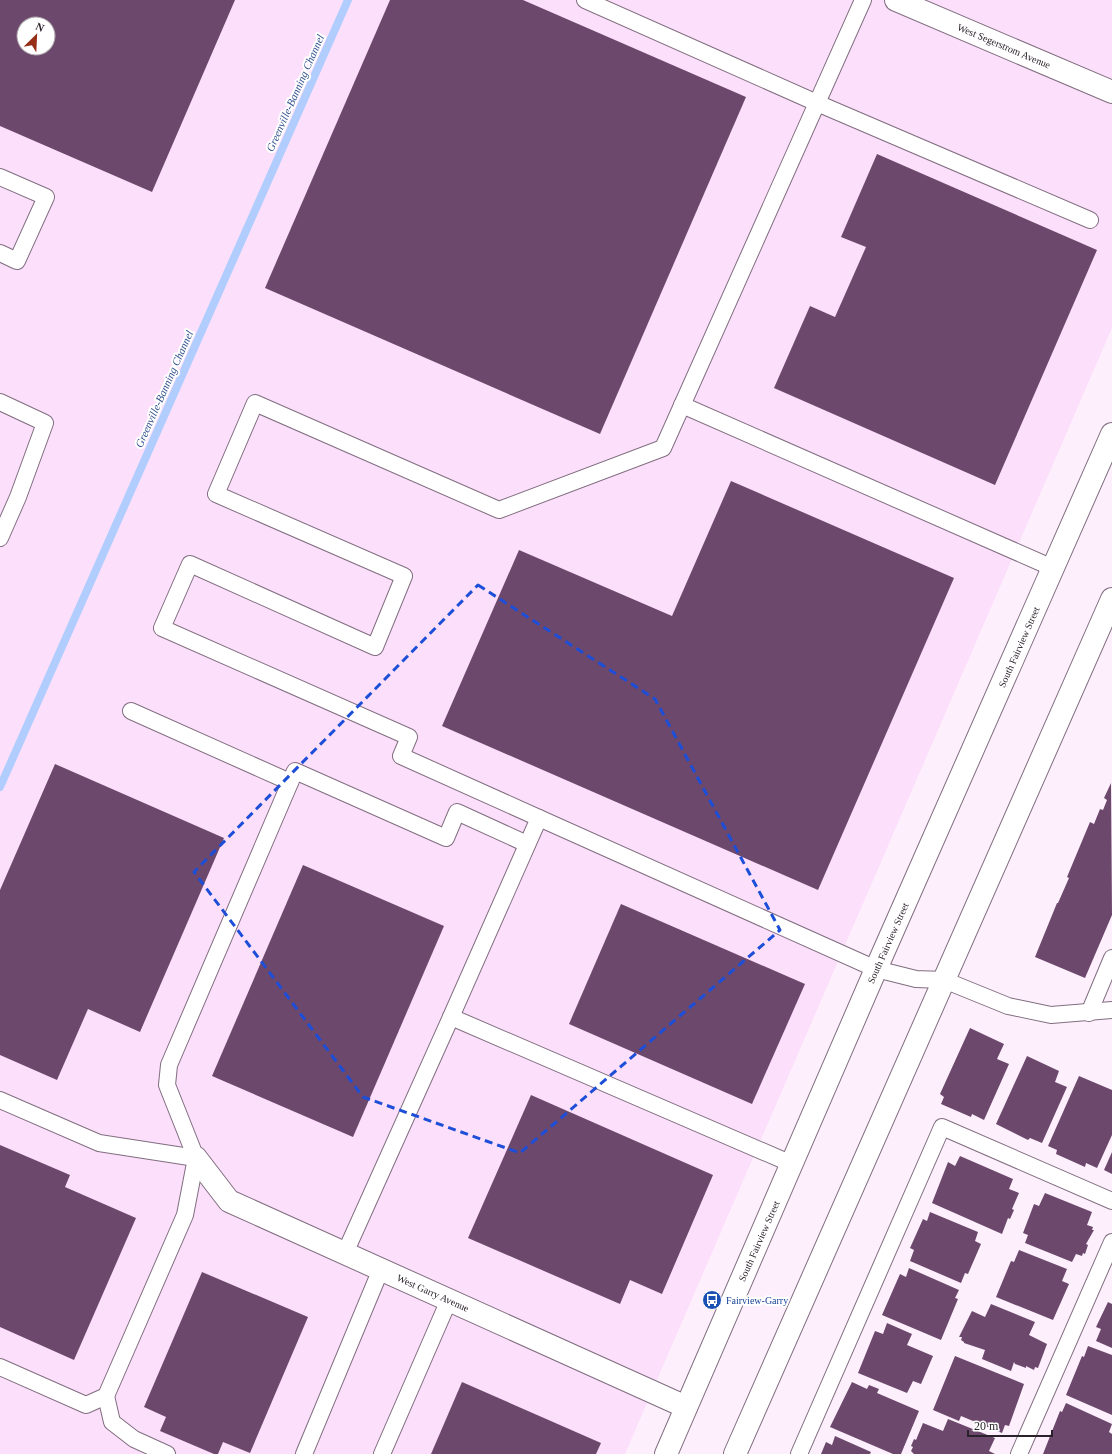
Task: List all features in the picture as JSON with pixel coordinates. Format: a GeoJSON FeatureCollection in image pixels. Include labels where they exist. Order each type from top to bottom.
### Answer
{"type":"FeatureCollection","features":[{"type":"Feature","properties":{"kind":"main road","name":"West Segerstrom Avenue"},"geometry":{"type":"LineString","coordinates":[[896,0],[1112,92]]}},
{"type":"Feature","properties":{"kind":"main road","name":"South Fairview Street"},"geometry":{"type":"LineString","coordinates":[[666,1454],[876,969],[1112,434]]}},
{"type":"Feature","properties":{"kind":"main road"},"geometry":{"type":"LineString","coordinates":[[735,1454],[1112,599]]}},
{"type":"Feature","properties":{"kind":"main road","name":"West Garry Avenue"},"geometry":{"type":"LineString","coordinates":[[196,1158],[229,1201],[686,1407]]}},
{"type":"Feature","properties":{"kind":"lane"},"geometry":{"type":"LineString","coordinates":[[585,0],[817,103],[1090,220]]}},
{"type":"Feature","properties":{"kind":"lane"},"geometry":{"type":"LineString","coordinates":[[863,0],[662,448],[499,510],[255,403],[216,494],[404,576],[378,640],[375,647],[190,564],[162,628],[409,737],[401,756],[876,969],[916,979],[944,980],[1015,1008],[1051,1015],[1112,1010]]}},
{"type":"Feature","properties":{"kind":"lane"},"geometry":{"type":"LineString","coordinates":[[0,177],[46,197],[17,261],[0,253]]}},
{"type":"Feature","properties":{"kind":"lane"},"geometry":{"type":"LineString","coordinates":[[0,402],[45,423],[18,496],[0,538]]}},
{"type":"Feature","properties":{"kind":"lane"},"geometry":{"type":"LineString","coordinates":[[682,405],[1053,568]]}},
{"type":"Feature","properties":{"kind":"lane"},"geometry":{"type":"LineString","coordinates":[[131,712],[290,782]]}},
{"type":"Feature","properties":{"kind":"lane"},"geometry":{"type":"LineString","coordinates":[[167,1454],[134,1440],[112,1422],[106,1396],[185,1215],[196,1158],[167,1085],[169,1065],[295,771],[446,838],[457,812],[527,844]]}},
{"type":"Feature","properties":{"kind":"lane"},"geometry":{"type":"LineString","coordinates":[[345,1254],[539,818]]}},
{"type":"Feature","properties":{"kind":"lane"},"geometry":{"type":"LineString","coordinates":[[1089,1013],[1112,958]]}},
{"type":"Feature","properties":{"kind":"lane"},"geometry":{"type":"LineString","coordinates":[[450,1017],[792,1164]]}},
{"type":"Feature","properties":{"kind":"lane"},"geometry":{"type":"LineString","coordinates":[[0,1100],[99,1143],[196,1158]]}},
{"type":"Feature","properties":{"kind":"lane"},"geometry":{"type":"LineString","coordinates":[[799,1454],[942,1127],[1112,1201]]}},
{"type":"Feature","properties":{"kind":"lane"},"geometry":{"type":"LineString","coordinates":[[1019,1454],[1112,1242]]}},
{"type":"Feature","properties":{"kind":"lane"},"geometry":{"type":"LineString","coordinates":[[304,1454],[381,1269]]}},
{"type":"Feature","properties":{"kind":"lane"},"geometry":{"type":"LineString","coordinates":[[382,1454],[449,1300]]}},
{"type":"Feature","properties":{"kind":"lane"},"geometry":{"type":"LineString","coordinates":[[0,1367],[86,1405],[106,1396]]}},
{"type":"Feature","properties":{"kind":"highlighted area"},"geometry":{"type":"Polygon","coordinates":[[[478,585],[655,699],[780,930],[520,1153],[363,1097],[194,872],[478,585]]]}},
{"type":"Feature","properties":{"kind":"shaded area"},"geometry":{"type":"Polygon","coordinates":[[[0,0],[1112,0],[1112,328],[625,1454],[0,1454],[0,0]]]}},
{"type":"Feature","properties":{"kind":"building"},"geometry":{"type":"Polygon","coordinates":[[[0,0],[235,0],[152,192],[0,126],[0,0]]]}},
{"type":"Feature","properties":{"kind":"building"},"geometry":{"type":"Polygon","coordinates":[[[390,0],[523,0],[746,97],[600,434],[265,288],[390,0]]]}},
{"type":"Feature","properties":{"kind":"building"},"geometry":{"type":"Polygon","coordinates":[[[877,154],[1097,250],[995,485],[774,388],[810,306],[835,317],[866,247],[841,237],[877,154]]]}},
{"type":"Feature","properties":{"kind":"building"},"geometry":{"type":"Polygon","coordinates":[[[731,481],[954,578],[818,890],[442,726],[519,550],[672,616],[731,481]]]}},
{"type":"Feature","properties":{"kind":"building"},"geometry":{"type":"Polygon","coordinates":[[[55,764],[224,838],[140,1032],[88,1009],[57,1080],[0,1055],[0,890],[55,764]]]}},
{"type":"Feature","properties":{"kind":"building"},"geometry":{"type":"Polygon","coordinates":[[[1111,783],[1112,915],[1085,978],[1035,957],[1069,878],[1067,877],[1090,822],[1094,824],[1100,809],[1103,810],[1107,800],[1104,798],[1111,783]]]}},
{"type":"Feature","properties":{"kind":"building"},"geometry":{"type":"Polygon","coordinates":[[[303,865],[444,926],[353,1137],[212,1076],[303,865]]]}},
{"type":"Feature","properties":{"kind":"building"},"geometry":{"type":"Polygon","coordinates":[[[621,904],[805,984],[752,1104],[569,1024],[621,904]]]}},
{"type":"Feature","properties":{"kind":"building"},"geometry":{"type":"Polygon","coordinates":[[[970,1028],[1004,1044],[997,1059],[1009,1064],[984,1120],[972,1114],[971,1117],[941,1104],[944,1097],[940,1094],[970,1028]]]}},
{"type":"Feature","properties":{"kind":"building"},"geometry":{"type":"Polygon","coordinates":[[[1027,1056],[1059,1071],[1055,1082],[1067,1087],[1042,1143],[1030,1138],[1028,1140],[996,1124],[1027,1056]]]}},
{"type":"Feature","properties":{"kind":"building"},"geometry":{"type":"Polygon","coordinates":[[[1079,1076],[1112,1090],[1112,1135],[1097,1168],[1086,1163],[1085,1167],[1056,1154],[1057,1150],[1048,1146],[1079,1076]]]}},
{"type":"Feature","properties":{"kind":"building"},"geometry":{"type":"Polygon","coordinates":[[[531,1095],[713,1175],[662,1294],[630,1280],[620,1304],[468,1238],[531,1095]]]}},
{"type":"Feature","properties":{"kind":"building"},"geometry":{"type":"Polygon","coordinates":[[[0,1145],[70,1175],[65,1187],[136,1218],[74,1360],[0,1327],[0,1145]]]}},
{"type":"Feature","properties":{"kind":"building"},"geometry":{"type":"Polygon","coordinates":[[[1112,1152],[1112,1174],[1104,1170],[1112,1152]]]}},
{"type":"Feature","properties":{"kind":"building"},"geometry":{"type":"Polygon","coordinates":[[[960,1156],[1013,1179],[1009,1189],[1019,1193],[1012,1209],[1014,1210],[1010,1219],[1008,1218],[1002,1234],[932,1203],[948,1162],[955,1166],[960,1156]]]}},
{"type":"Feature","properties":{"kind":"building"},"geometry":{"type":"Polygon","coordinates":[[[1045,1193],[1092,1212],[1087,1225],[1093,1227],[1092,1230],[1094,1230],[1086,1244],[1088,1245],[1085,1254],[1083,1253],[1082,1256],[1076,1254],[1072,1262],[1025,1243],[1028,1235],[1023,1233],[1034,1204],[1039,1206],[1045,1193]]]}},
{"type":"Feature","properties":{"kind":"building"},"geometry":{"type":"Polygon","coordinates":[[[930,1212],[978,1232],[975,1241],[981,1244],[968,1274],[965,1273],[961,1283],[910,1261],[914,1250],[910,1248],[923,1219],[927,1221],[930,1212]]]}},
{"type":"Feature","properties":{"kind":"building"},"geometry":{"type":"Polygon","coordinates":[[[1019,1250],[1067,1269],[1062,1281],[1069,1284],[1053,1320],[996,1297],[1011,1261],[1014,1262],[1019,1250]]]}},
{"type":"Feature","properties":{"kind":"building"},"geometry":{"type":"Polygon","coordinates":[[[909,1268],[959,1290],[955,1298],[958,1299],[941,1340],[882,1315],[900,1274],[906,1277],[909,1268]]]}},
{"type":"Feature","properties":{"kind":"building"},"geometry":{"type":"Polygon","coordinates":[[[202,1272],[308,1317],[250,1453],[223,1442],[218,1454],[214,1454],[160,1431],[166,1417],[144,1407],[202,1272]]]}},
{"type":"Feature","properties":{"kind":"building"},"geometry":{"type":"Polygon","coordinates":[[[1108,1302],[1112,1304],[1112,1348],[1096,1341],[1101,1329],[1096,1327],[1108,1302]]]}},
{"type":"Feature","properties":{"kind":"building"},"geometry":{"type":"Polygon","coordinates":[[[991,1304],[1035,1322],[1029,1335],[1047,1344],[1038,1368],[1035,1367],[1034,1370],[1026,1366],[1026,1368],[1015,1364],[1014,1362],[1011,1371],[982,1359],[985,1350],[964,1343],[961,1340],[962,1337],[959,1337],[972,1311],[985,1317],[991,1304]]]}},
{"type":"Feature","properties":{"kind":"building"},"geometry":{"type":"Polygon","coordinates":[[[887,1323],[912,1334],[907,1345],[933,1356],[921,1384],[913,1381],[907,1393],[858,1373],[875,1331],[883,1334],[887,1323]]]}},
{"type":"Feature","properties":{"kind":"building"},"geometry":{"type":"Polygon","coordinates":[[[1088,1346],[1112,1355],[1112,1415],[1066,1395],[1082,1356],[1084,1357],[1088,1346]]]}},
{"type":"Feature","properties":{"kind":"building"},"geometry":{"type":"Polygon","coordinates":[[[955,1356],[1024,1384],[1009,1426],[1005,1425],[1002,1433],[961,1416],[959,1421],[933,1410],[955,1356]]]}},
{"type":"Feature","properties":{"kind":"building"},"geometry":{"type":"Polygon","coordinates":[[[462,1382],[601,1443],[596,1454],[431,1454],[462,1382]]]}},
{"type":"Feature","properties":{"kind":"building"},"geometry":{"type":"Polygon","coordinates":[[[852,1382],[867,1389],[869,1385],[879,1389],[877,1393],[919,1411],[901,1454],[893,1454],[830,1427],[852,1382]]]}},
{"type":"Feature","properties":{"kind":"building"},"geometry":{"type":"Polygon","coordinates":[[[1066,1403],[1112,1424],[1109,1432],[1112,1434],[1112,1454],[1043,1454],[1060,1411],[1062,1412],[1066,1403]]]}},
{"type":"Feature","properties":{"kind":"building"},"geometry":{"type":"Polygon","coordinates":[[[948,1419],[995,1438],[989,1451],[995,1454],[914,1454],[911,1451],[913,1447],[911,1446],[914,1439],[916,1440],[923,1423],[943,1431],[948,1419]]]}},
{"type":"Feature","properties":{"kind":"building"},"geometry":{"type":"Polygon","coordinates":[[[835,1436],[871,1452],[870,1454],[821,1454],[826,1442],[832,1445],[835,1436]]]}},
{"type":"Feature","properties":{"kind":"waterway","name":"Greenville-Banning Channel"},"geometry":{"type":"LineString","coordinates":[[0,787],[348,0]]}},
{"type":"Feature","properties":{"kind":"place","name":"Fairview-Garry"},"geometry":{"type":"Point","coordinates":[712,1300]}}]}
